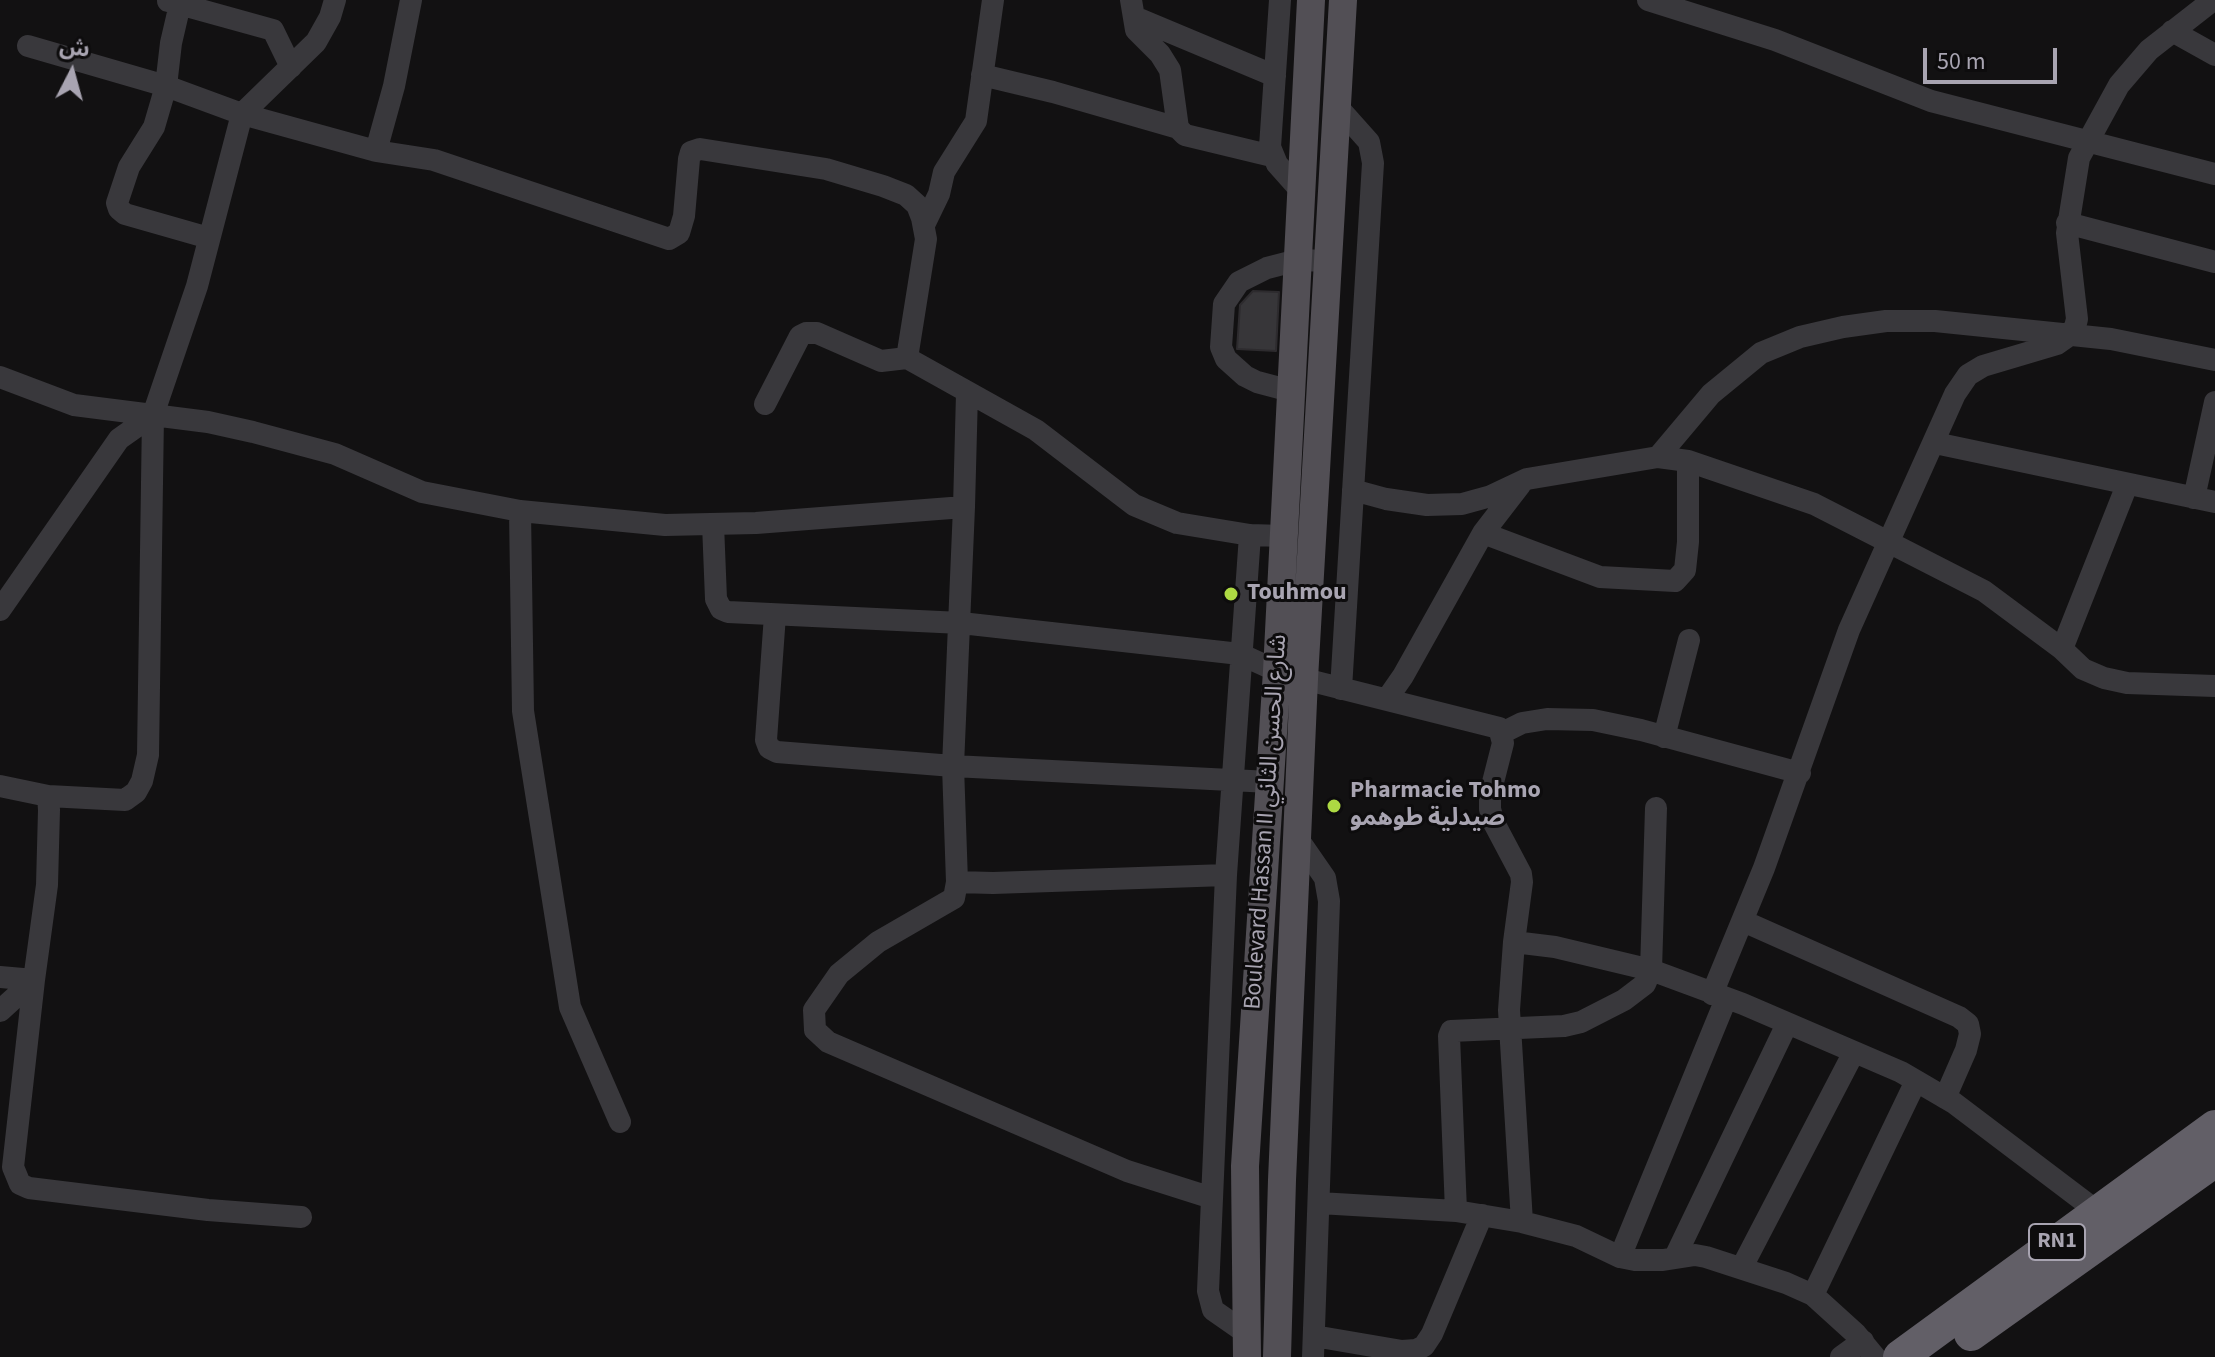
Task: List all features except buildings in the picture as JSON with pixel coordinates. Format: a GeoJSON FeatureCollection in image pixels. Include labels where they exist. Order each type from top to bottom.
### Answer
{"type":"FeatureCollection","features":[{"type":"Feature","properties":{"kind":"highway","name":"RN1"},"geometry":{"type":"LineString","coordinates":[[1900,1357],[2215,1127]]}},
{"type":"Feature","properties":{"kind":"highway","name":"RN1"},"geometry":{"type":"LineString","coordinates":[[1938,1357],[2209,1173]]}},
{"type":"Feature","properties":{"kind":"main road","name":"Boulevard Hassan II شارع الحسن الثاني"},"geometry":{"type":"LineString","coordinates":[[1277,1357],[1298,839],[1283,536],[1311,0]]}},
{"type":"Feature","properties":{"kind":"main road","name":"Boulevard Hassan II شارع الحسن الثاني"},"geometry":{"type":"LineString","coordinates":[[1246,1345],[1245,1166],[1270,782],[1291,675],[1329,261],[1343,0]]}},
{"type":"Feature","properties":{"kind":"street"},"geometry":{"type":"LineString","coordinates":[[0,786],[48,796],[125,800],[136,792],[142,781],[148,755],[153,415],[197,286],[242,114],[316,42],[330,17],[335,0]]}},
{"type":"Feature","properties":{"kind":"street"},"geometry":{"type":"LineString","coordinates":[[376,151],[394,86],[411,0]]}},
{"type":"Feature","properties":{"kind":"street"},"geometry":{"type":"LineString","coordinates":[[924,225],[939,194],[944,172],[976,121],[993,0]]}},
{"type":"Feature","properties":{"kind":"street"},"geometry":{"type":"LineString","coordinates":[[1280,0],[1270,147],[1272,156],[1301,191]]}},
{"type":"Feature","properties":{"kind":"street"},"geometry":{"type":"LineString","coordinates":[[1648,0],[1775,40],[1931,101],[2215,174]]}},
{"type":"Feature","properties":{"kind":"street"},"geometry":{"type":"LineString","coordinates":[[1620,1257],[1719,997],[1743,921],[1800,773],[1849,630],[1955,394],[1968,375],[1983,366],[2057,344],[2070,334],[2077,319],[2067,223],[2075,173],[2088,140],[2119,85],[2149,50],[2213,0]]}},
{"type":"Feature","properties":{"kind":"street"},"geometry":{"type":"LineString","coordinates":[[209,238],[125,214],[117,203],[129,167],[154,127],[166,86],[175,2],[273,30],[291,67]]}},
{"type":"Feature","properties":{"kind":"street"},"geometry":{"type":"LineString","coordinates":[[1133,9],[1136,30],[1160,54],[1170,70],[1178,128]]}},
{"type":"Feature","properties":{"kind":"street"},"geometry":{"type":"LineString","coordinates":[[1133,9],[1275,76]]}},
{"type":"Feature","properties":{"kind":"street"},"geometry":{"type":"LineString","coordinates":[[2172,31],[2215,55]]}},
{"type":"Feature","properties":{"kind":"street"},"geometry":{"type":"LineString","coordinates":[[28,46],[166,86],[242,114],[376,151],[434,160],[669,239],[679,233],[684,216],[691,152],[700,149],[826,169],[883,186],[906,195],[917,205],[926,239],[907,358]]}},
{"type":"Feature","properties":{"kind":"street"},"geometry":{"type":"LineString","coordinates":[[982,75],[1178,128],[1185,135],[1272,156]]}},
{"type":"Feature","properties":{"kind":"street"},"geometry":{"type":"LineString","coordinates":[[1336,105],[1369,142],[1373,163],[1341,689]]}},
{"type":"Feature","properties":{"kind":"street"},"geometry":{"type":"LineString","coordinates":[[2067,223],[2215,262]]}},
{"type":"Feature","properties":{"kind":"street"},"geometry":{"type":"LineString","coordinates":[[1291,391],[1257,382],[1232,366],[1221,347],[1224,304],[1239,282],[1267,268],[1298,260],[1329,261]]}},
{"type":"Feature","properties":{"kind":"street"},"geometry":{"type":"LineString","coordinates":[[1658,457],[1711,394],[1761,353],[1800,337],[1886,321],[1935,321],[2070,334],[2149,345],[2215,360]]}},
{"type":"Feature","properties":{"kind":"street"},"geometry":{"type":"LineString","coordinates":[[765,404],[800,336],[817,333],[881,361],[907,358],[1036,430],[1134,505],[1177,523],[1250,535],[1283,536]]}},
{"type":"Feature","properties":{"kind":"street"},"geometry":{"type":"LineString","coordinates":[[0,377],[74,405],[208,422],[253,432],[335,454],[422,492],[520,511],[665,525],[964,507]]}},
{"type":"Feature","properties":{"kind":"street"},"geometry":{"type":"LineString","coordinates":[[967,393],[961,623],[953,766],[957,882],[954,898],[878,942],[839,974],[814,1010],[815,1030],[828,1042],[1127,1171],[1212,1198]]}},
{"type":"Feature","properties":{"kind":"street"},"geometry":{"type":"LineString","coordinates":[[1935,443],[2204,500],[2215,402]]}},
{"type":"Feature","properties":{"kind":"street"},"geometry":{"type":"LineString","coordinates":[[0,610],[119,439],[153,415]]}},
{"type":"Feature","properties":{"kind":"street"},"geometry":{"type":"LineString","coordinates":[[1353,490],[1427,505],[1462,504],[1491,496],[1527,479],[1658,457],[1688,461],[1814,504],[1984,591],[2062,649],[2083,669],[2104,678],[2127,683],[2215,686]]}},
{"type":"Feature","properties":{"kind":"street"},"geometry":{"type":"LineString","coordinates":[[1483,533],[1600,577],[1675,581],[1685,570],[1688,461]]}},
{"type":"Feature","properties":{"kind":"street"},"geometry":{"type":"LineString","coordinates":[[1387,699],[1411,663],[1483,533],[1527,479]]}},
{"type":"Feature","properties":{"kind":"street"},"geometry":{"type":"LineString","coordinates":[[2062,649],[2127,485]]}},
{"type":"Feature","properties":{"kind":"street"},"geometry":{"type":"LineString","coordinates":[[520,511],[523,711],[570,1007],[620,1122]]}},
{"type":"Feature","properties":{"kind":"street"},"geometry":{"type":"LineString","coordinates":[[713,524],[716,599],[721,609],[728,612],[961,623],[1240,654],[1291,675],[1341,689],[1491,724],[1502,733],[1503,743],[1490,794],[1490,809],[1522,882],[1514,942],[1510,1027],[1522,1222]]}},
{"type":"Feature","properties":{"kind":"street"},"geometry":{"type":"LineString","coordinates":[[1246,1345],[1213,1310],[1209,1299],[1226,875],[1250,535]]}},
{"type":"Feature","properties":{"kind":"street"},"geometry":{"type":"LineString","coordinates":[[775,615],[766,740],[769,748],[777,752],[953,766],[1270,782]]}},
{"type":"Feature","properties":{"kind":"street"},"geometry":{"type":"LineString","coordinates":[[1664,737],[1689,640]]}},
{"type":"Feature","properties":{"kind":"street"},"geometry":{"type":"LineString","coordinates":[[1502,733],[1522,723],[1570,718],[1593,720],[1800,773]]}},
{"type":"Feature","properties":{"kind":"street"},"geometry":{"type":"LineString","coordinates":[[48,796],[47,885],[13,1167],[20,1184],[29,1188],[208,1210],[301,1217]]}},
{"type":"Feature","properties":{"kind":"street"},"geometry":{"type":"LineString","coordinates":[[1456,1211],[1451,1031],[1564,1026],[1581,1022],[1645,984],[1651,970],[1656,808]]}},
{"type":"Feature","properties":{"kind":"street"},"geometry":{"type":"LineString","coordinates":[[1298,839],[1325,878],[1329,901],[1314,1346],[1405,1354],[1424,1346],[1432,1334],[1482,1215]]}},
{"type":"Feature","properties":{"kind":"street"},"geometry":{"type":"LineString","coordinates":[[957,882],[1226,875]]}},
{"type":"Feature","properties":{"kind":"street"},"geometry":{"type":"LineString","coordinates":[[1743,921],[1959,1017],[1968,1024],[1970,1034],[1966,1050],[1945,1098]]}},
{"type":"Feature","properties":{"kind":"street"},"geometry":{"type":"LineString","coordinates":[[1514,942],[1555,947],[1651,970],[1854,1052],[1945,1098],[2098,1212]]}},
{"type":"Feature","properties":{"kind":"street"},"geometry":{"type":"LineString","coordinates":[[0,977],[34,980]]}},
{"type":"Feature","properties":{"kind":"street"},"geometry":{"type":"LineString","coordinates":[[0,1011],[34,980]]}},
{"type":"Feature","properties":{"kind":"street"},"geometry":{"type":"LineString","coordinates":[[1675,1257],[1787,1024]]}},
{"type":"Feature","properties":{"kind":"street"},"geometry":{"type":"LineString","coordinates":[[1742,1267],[1854,1052]]}},
{"type":"Feature","properties":{"kind":"street"},"geometry":{"type":"LineString","coordinates":[[1813,1295],[1916,1081]]}},
{"type":"Feature","properties":{"kind":"street"},"geometry":{"type":"LineString","coordinates":[[1319,1203],[1456,1211],[1522,1222],[1576,1236],[1620,1257],[1647,1261],[1695,1255],[1742,1267],[1813,1295],[1869,1349]]}},
{"type":"Feature","properties":{"kind":"street"},"geometry":{"type":"LineString","coordinates":[[1841,1357],[1869,1349]]}},
{"type":"Feature","properties":{"kind":"place","name":"Touhmou"},"geometry":{"type":"Point","coordinates":[1231,594]}},
{"type":"Feature","properties":{"kind":"place","name":"Pharmacie Tohmo صيدلية طوهمو"},"geometry":{"type":"Point","coordinates":[1334,806]}}]}
